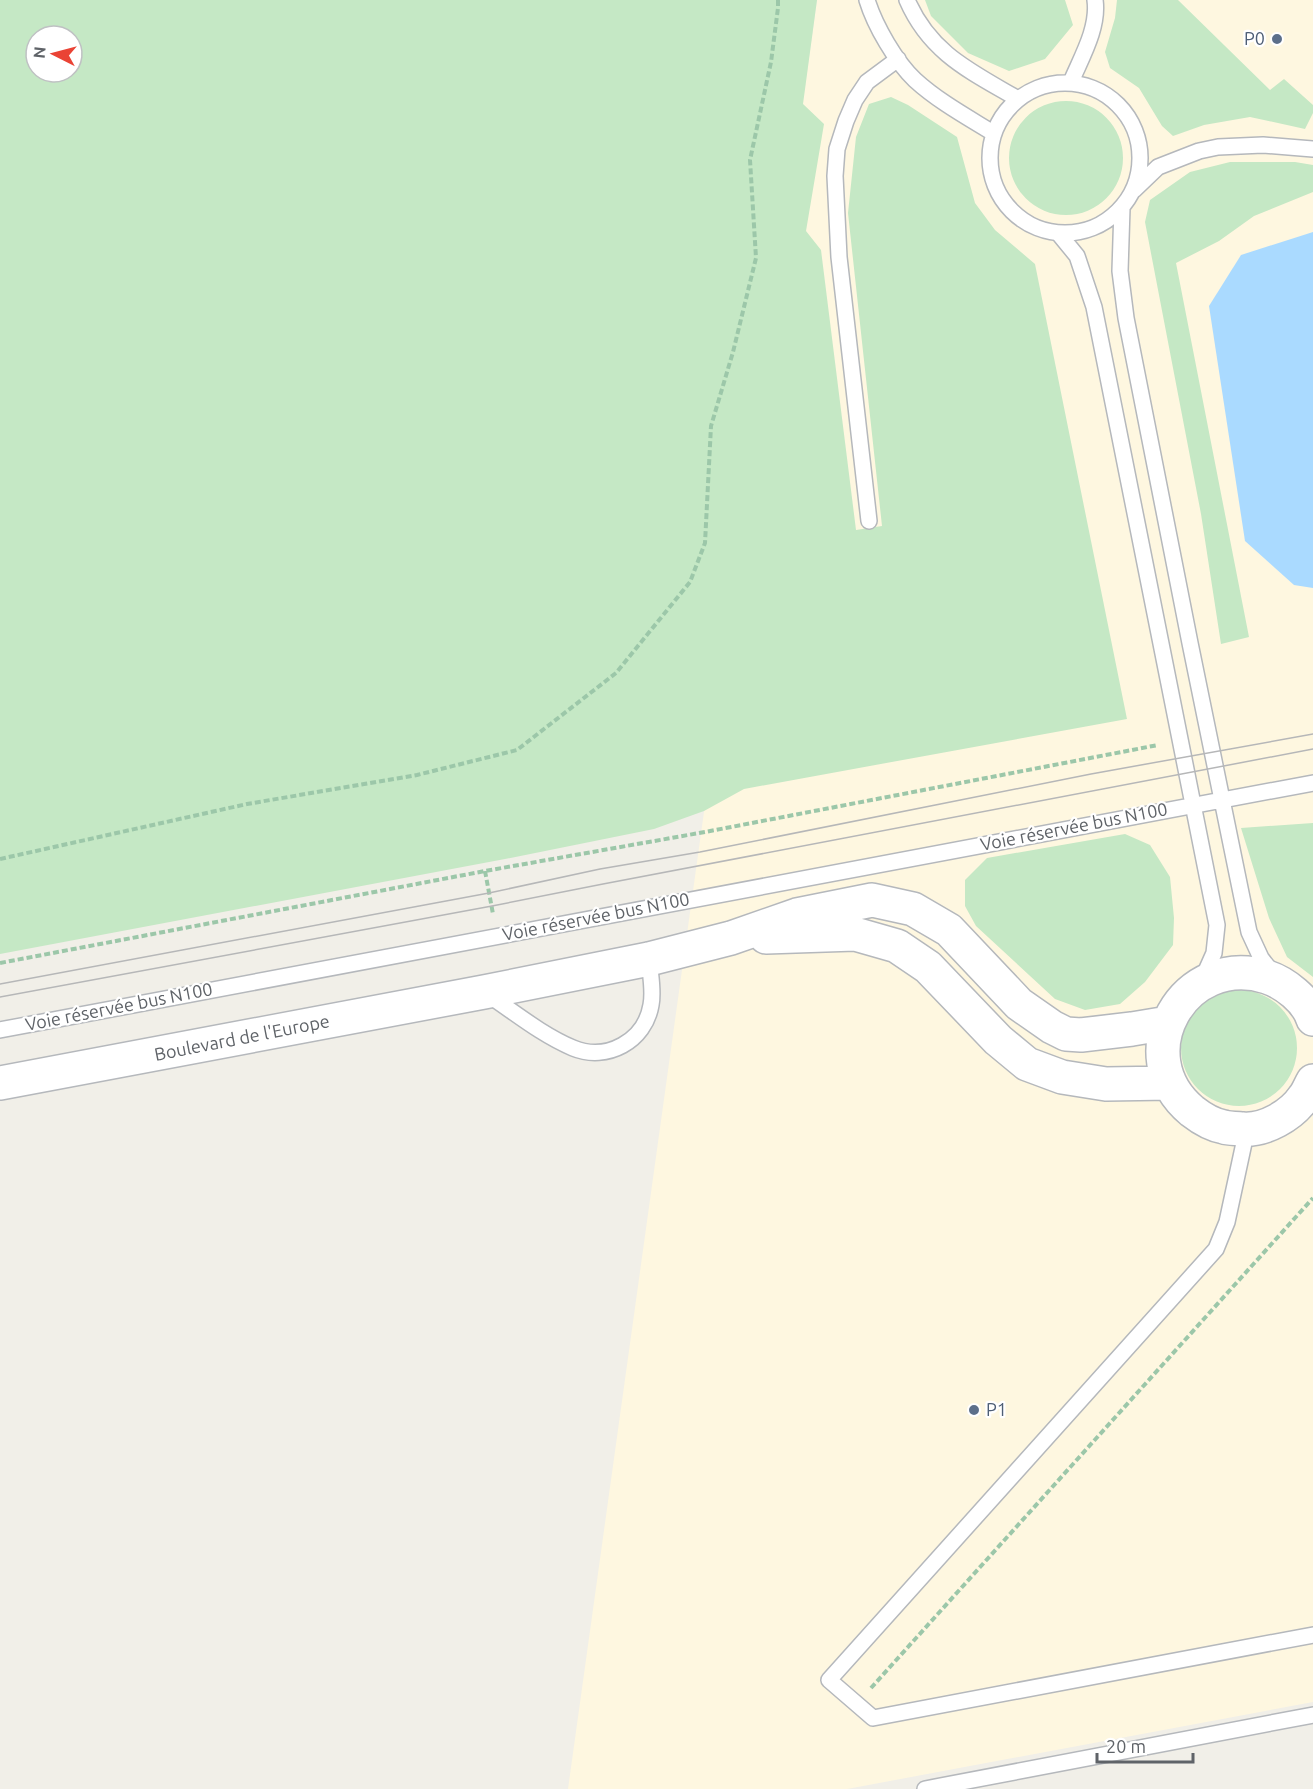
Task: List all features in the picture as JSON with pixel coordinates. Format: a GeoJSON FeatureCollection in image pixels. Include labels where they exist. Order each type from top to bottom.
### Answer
{"type":"FeatureCollection","features":[{"type":"Feature","properties":{"kind":"street"},"geometry":{"type":"LineString","coordinates":[[731,938],[797,915],[872,900],[913,909],[949,930],[1019,1004],[1066,1034],[1081,1035],[1168,1023]]}},
{"type":"Feature","properties":{"kind":"street"},"geometry":{"type":"LineString","coordinates":[[731,938],[855,934],[897,946],[928,968],[998,1040],[1027,1064],[1062,1077],[1106,1084],[1170,1083]]}},
{"type":"Feature","properties":{"kind":"street","name":"Boulevard de l'Europe"},"geometry":{"type":"LineString","coordinates":[[0,1083],[484,992],[649,959],[731,938]]}},
{"type":"Feature","properties":{"kind":"street"},"geometry":{"type":"LineString","coordinates":[[1313,1016],[1299,998],[1278,981],[1252,973],[1226,974],[1201,983],[1181,1000],[1168,1023],[1163,1043],[1164,1064],[1170,1083],[1182,1103],[1201,1118],[1223,1127],[1246,1129],[1268,1125],[1288,1114],[1304,1098],[1313,1081]]}},
{"type":"Feature","properties":{"kind":"lane"},"geometry":{"type":"LineString","coordinates":[[867,0],[877,24],[898,59],[914,79],[934,96],[993,133]]}},
{"type":"Feature","properties":{"kind":"lane"},"geometry":{"type":"LineString","coordinates":[[906,0],[915,20],[931,40],[966,68],[1017,99]]}},
{"type":"Feature","properties":{"kind":"lane"},"geometry":{"type":"LineString","coordinates":[[1071,82],[1094,26],[1095,0]]}},
{"type":"Feature","properties":{"kind":"lane"},"geometry":{"type":"LineString","coordinates":[[869,521],[839,257],[835,176],[837,148],[855,100],[867,82],[898,59]]}},
{"type":"Feature","properties":{"kind":"lane"},"geometry":{"type":"LineString","coordinates":[[1134,190],[1140,166],[1139,142],[1130,120],[1115,101],[1095,88],[1071,82],[1052,83],[1034,89],[1017,99],[1003,114],[993,133],[989,156],[992,179],[1002,200],[1017,217],[1036,229],[1059,234],[1077,233],[1109,220],[1122,208],[1134,190],[1158,167],[1198,151],[1218,147],[1263,145],[1313,149]]}},
{"type":"Feature","properties":{"kind":"lane"},"geometry":{"type":"LineString","coordinates":[[1122,208],[1120,271],[1126,318],[1190,643],[1249,932],[1261,958],[1278,981]]}},
{"type":"Feature","properties":{"kind":"lane"},"geometry":{"type":"LineString","coordinates":[[1059,234],[1077,256],[1095,307],[1217,925],[1214,953],[1201,983]]}},
{"type":"Feature","properties":{"kind":"lane","name":"Voie réservée bus N100"},"geometry":{"type":"LineString","coordinates":[[0,1029],[1313,783]]}},
{"type":"Feature","properties":{"kind":"lane"},"geometry":{"type":"LineString","coordinates":[[484,992],[561,1042],[575,1049],[600,1052],[619,1048],[632,1040],[646,1021],[651,1007],[652,991],[649,959]]}},
{"type":"Feature","properties":{"kind":"lane"},"geometry":{"type":"LineString","coordinates":[[1246,1129],[1227,1222],[1216,1249],[829,1680],[873,1718],[1313,1635]]}},
{"type":"Feature","properties":{"kind":"lane"},"geometry":{"type":"LineString","coordinates":[[925,1789],[1313,1715]]}},
{"type":"Feature","properties":{"kind":"path"},"geometry":{"type":"LineString","coordinates":[[0,859],[247,804],[417,775],[517,750],[616,673],[690,582],[705,543],[711,426],[733,352],[756,258],[750,160],[771,62],[778,0]]}},
{"type":"Feature","properties":{"kind":"path"},"geometry":{"type":"LineString","coordinates":[[0,963],[1180,742]]}},
{"type":"Feature","properties":{"kind":"path"},"geometry":{"type":"LineString","coordinates":[[484,871],[497,936]]}},
{"type":"Feature","properties":{"kind":"path"},"geometry":{"type":"LineString","coordinates":[[856,1704],[1313,1198]]}},
{"type":"Feature","properties":{"kind":"shaded area"},"geometry":{"type":"Polygon","coordinates":[[[817,0],[1313,0],[1313,1702],[847,1789],[568,1789],[817,0]]]}},
{"type":"Feature","properties":{"kind":"green space"},"geometry":{"type":"Polygon","coordinates":[[[0,0],[817,0],[803,104],[824,124],[806,231],[821,250],[856,530],[882,526],[848,213],[856,137],[869,104],[891,97],[908,105],[957,137],[975,203],[995,230],[1035,264],[1127,719],[744,789],[704,811],[654,829],[0,954],[0,0]]]}},
{"type":"Feature","properties":{"kind":"green space"},"geometry":{"type":"Polygon","coordinates":[[[925,0],[1065,0],[1073,25],[1045,59],[1009,71],[968,53],[931,16],[925,0]]]}},
{"type":"Feature","properties":{"kind":"green space"},"geometry":{"type":"Polygon","coordinates":[[[1117,0],[1178,0],[1270,90],[1284,79],[1313,105],[1313,113],[1305,129],[1250,117],[1204,125],[1173,136],[1162,126],[1139,88],[1110,68],[1105,52],[1115,18],[1117,0]]]}},
{"type":"Feature","properties":{"kind":"green space"},"geometry":{"type":"Polygon","coordinates":[[[1066,101],[1088,106],[1106,118],[1118,136],[1123,158],[1118,180],[1106,198],[1088,210],[1066,215],[1044,210],[1026,198],[1014,180],[1009,158],[1014,136],[1026,118],[1044,106],[1066,101]]]}},
{"type":"Feature","properties":{"kind":"green space"},"geometry":{"type":"Polygon","coordinates":[[[1230,162],[1295,162],[1313,165],[1313,192],[1254,216],[1219,241],[1176,263],[1249,637],[1221,644],[1201,514],[1145,222],[1150,200],[1190,172],[1230,162]]]}},
{"type":"Feature","properties":{"kind":"green space"},"geometry":{"type":"Polygon","coordinates":[[[1313,823],[1313,977],[1287,957],[1269,918],[1241,828],[1313,823]]]}},
{"type":"Feature","properties":{"kind":"green space"},"geometry":{"type":"Polygon","coordinates":[[[1125,834],[1150,845],[1170,877],[1174,918],[1173,945],[1145,982],[1120,1004],[1085,1010],[1055,999],[976,926],[965,906],[965,880],[987,858],[1125,834]]]}},
{"type":"Feature","properties":{"kind":"green space"},"geometry":{"type":"Polygon","coordinates":[[[1239,990],[1261,994],[1280,1007],[1293,1026],[1297,1048],[1293,1070],[1280,1089],[1261,1102],[1239,1106],[1217,1102],[1198,1089],[1185,1070],[1181,1048],[1185,1026],[1198,1007],[1217,994],[1239,990]]]}},
{"type":"Feature","properties":{"kind":"water"},"geometry":{"type":"Polygon","coordinates":[[[1313,232],[1313,588],[1294,585],[1245,541],[1209,306],[1241,255],[1313,232]]]}},
{"type":"Feature","properties":{"kind":"tram line"},"geometry":{"type":"LineString","coordinates":[[0,984],[489,893],[600,869],[700,852],[1091,774],[1313,734]]}},
{"type":"Feature","properties":{"kind":"tram line"},"geometry":{"type":"LineString","coordinates":[[0,997],[492,906],[1313,749]]}},
{"type":"Feature","properties":{"kind":"place","name":"P0"},"geometry":{"type":"Point","coordinates":[1277,39]}},
{"type":"Feature","properties":{"kind":"place","name":"P1"},"geometry":{"type":"Point","coordinates":[974,1410]}}]}
